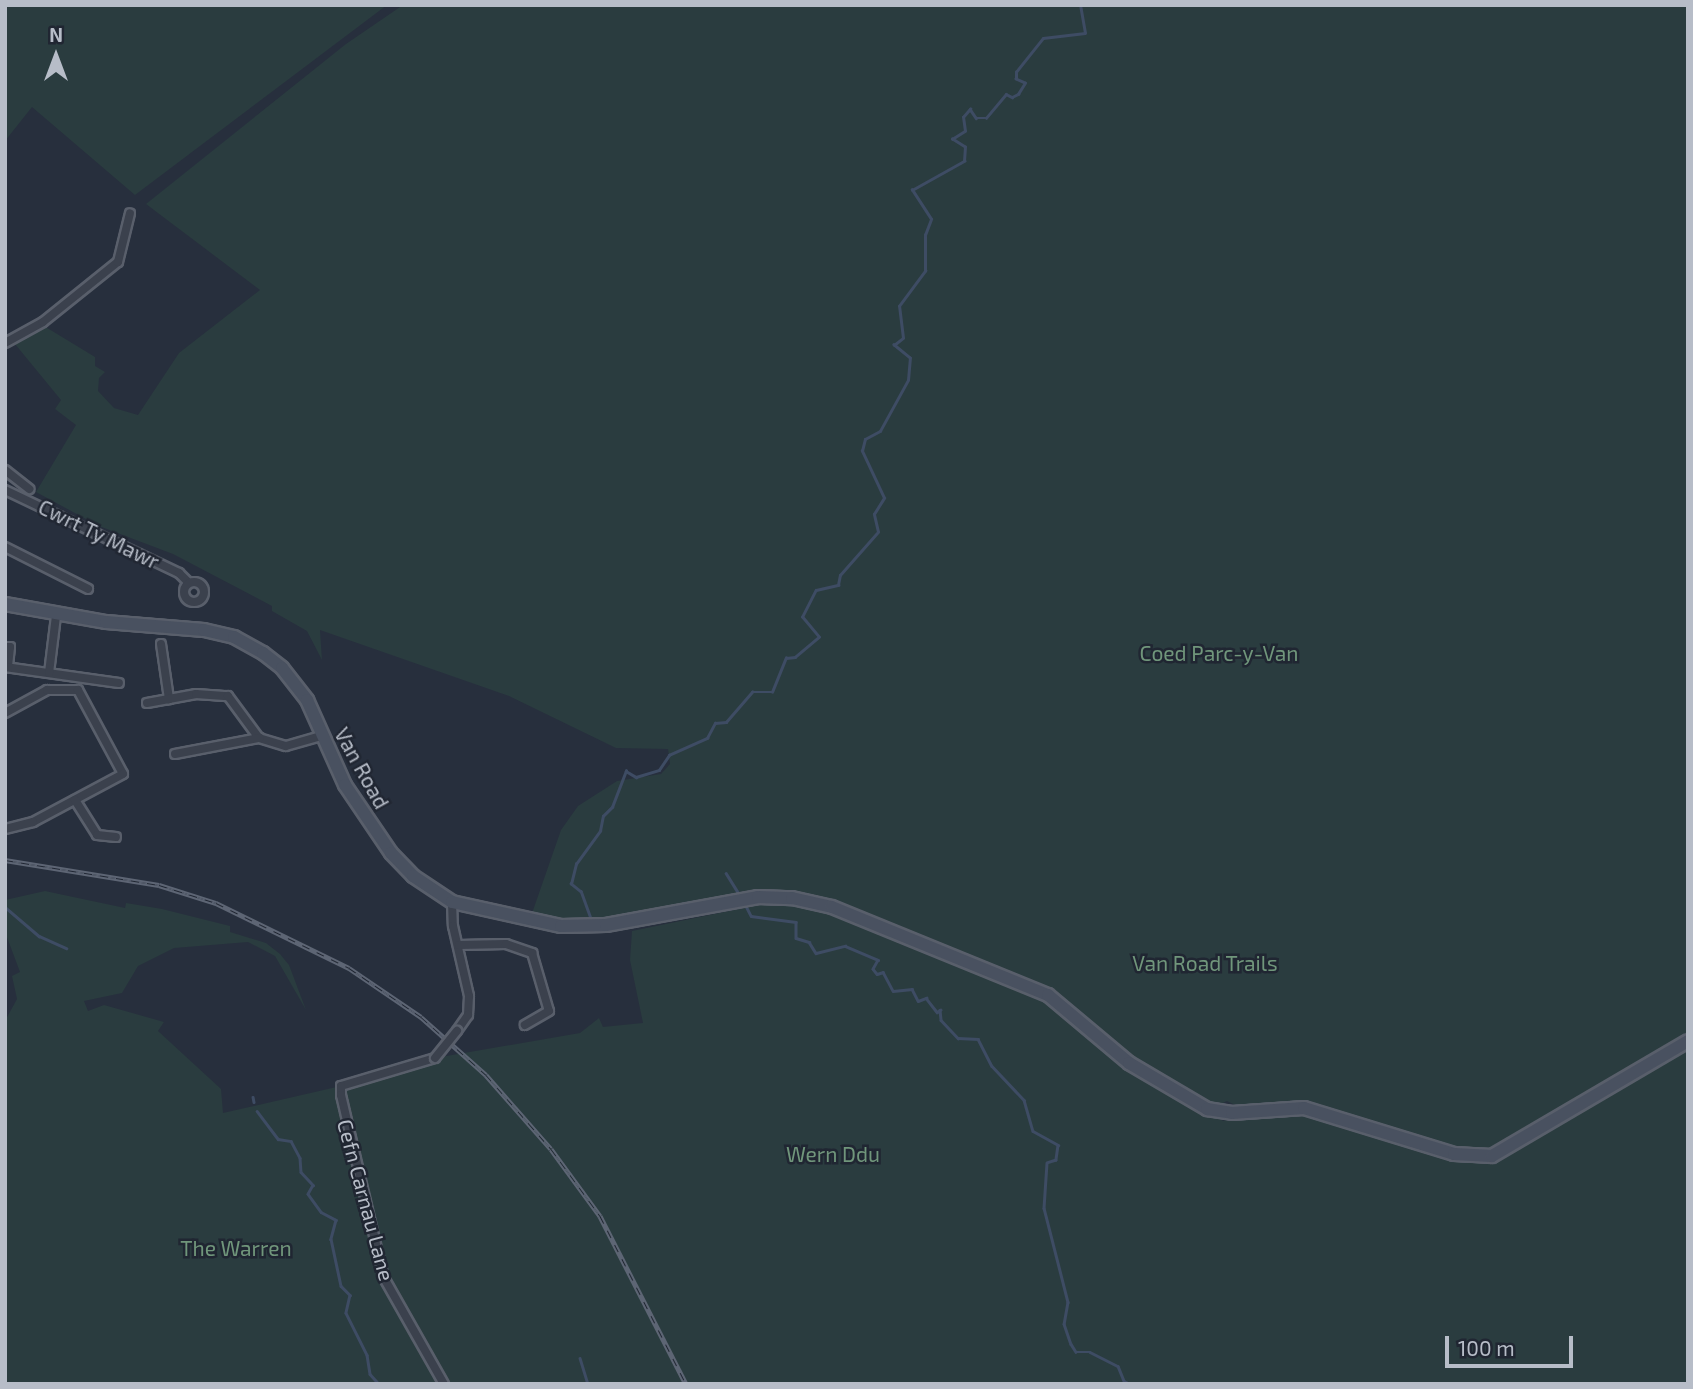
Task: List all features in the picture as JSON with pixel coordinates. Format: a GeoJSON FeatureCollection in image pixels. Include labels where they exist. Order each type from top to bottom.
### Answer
{"type":"FeatureCollection","features":[{"type":"Feature","properties":{"kind":"street"},"geometry":{"type":"LineString","coordinates":[[5,343],[43,322],[118,262],[130,213]]}},
{"type":"Feature","properties":{"kind":"street"},"geometry":{"type":"LineString","coordinates":[[5,470],[29,489]]}},
{"type":"Feature","properties":{"kind":"street","name":"Cwrt Ty Mawr"},"geometry":{"type":"LineString","coordinates":[[5,491],[179,573],[189,583]]}},
{"type":"Feature","properties":{"kind":"street"},"geometry":{"type":"LineString","coordinates":[[5,547],[88,589]]}},
{"type":"Feature","properties":{"kind":"street","name":"Van Road"},"geometry":{"type":"LineString","coordinates":[[5,604],[56,616],[205,630],[234,637],[282,668],[307,700],[345,785],[391,853],[413,876],[452,902],[561,926],[606,925],[696,907],[775,897],[832,907],[1048,995],[1129,1063],[1195,1105],[1232,1113],[1304,1108],[1470,1157],[1503,1152],[1688,1041]]}},
{"type":"Feature","properties":{"kind":"street"},"geometry":{"type":"LineString","coordinates":[[48,673],[56,616]]}},
{"type":"Feature","properties":{"kind":"street"},"geometry":{"type":"LineString","coordinates":[[160,644],[169,699]]}},
{"type":"Feature","properties":{"kind":"street"},"geometry":{"type":"LineString","coordinates":[[5,647],[10,647],[6,667],[119,683]]}},
{"type":"Feature","properties":{"kind":"street"},"geometry":{"type":"LineString","coordinates":[[5,713],[47,690],[78,690],[123,774],[33,822],[5,829]]}},
{"type":"Feature","properties":{"kind":"street"},"geometry":{"type":"LineString","coordinates":[[146,703],[196,694],[228,696],[258,738]]}},
{"type":"Feature","properties":{"kind":"street"},"geometry":{"type":"LineString","coordinates":[[175,754],[258,738],[286,746],[321,736]]}},
{"type":"Feature","properties":{"kind":"street"},"geometry":{"type":"LineString","coordinates":[[75,800],[97,835],[116,837]]}},
{"type":"Feature","properties":{"kind":"street"},"geometry":{"type":"LineString","coordinates":[[452,902],[459,945],[506,944],[532,953],[548,1011],[525,1025]]}},
{"type":"Feature","properties":{"kind":"street","name":"Cefn Carnau Lane"},"geometry":{"type":"LineString","coordinates":[[444,1384],[384,1278],[352,1156],[341,1086],[435,1058],[468,1015],[469,996],[459,945]]}},
{"type":"Feature","properties":{"kind":"green space"},"geometry":{"type":"Polygon","coordinates":[[[5,5],[387,5],[135,195],[32,107],[5,141],[5,5]]]}},
{"type":"Feature","properties":{"kind":"green space"},"geometry":{"type":"Polygon","coordinates":[[[403,5],[1688,5],[1688,1384],[5,1384],[5,1021],[17,999],[12,976],[20,972],[5,932],[5,900],[45,891],[125,908],[126,903],[162,909],[230,926],[230,932],[266,943],[280,954],[289,965],[306,1010],[275,956],[248,942],[174,948],[138,966],[122,993],[84,1001],[88,1011],[104,1005],[164,1022],[158,1031],[221,1089],[223,1113],[341,1086],[435,1058],[580,1033],[599,1018],[603,1027],[643,1023],[630,960],[632,931],[792,898],[606,925],[530,919],[561,830],[578,806],[617,781],[661,774],[670,764],[668,749],[616,748],[509,696],[320,630],[322,660],[307,631],[272,611],[272,606],[173,554],[99,526],[36,492],[76,425],[55,409],[61,400],[15,344],[44,326],[95,357],[95,366],[105,372],[99,378],[98,391],[114,408],[138,415],[179,353],[260,290],[146,204],[346,44],[403,5]],[[1227,1101],[1208,1110],[1223,1121],[1249,1112],[1227,1101]]]}},
{"type":"Feature","properties":{"kind":"waterway"},"geometry":{"type":"LineString","coordinates":[[590,917],[581,892],[571,884],[576,864],[600,831],[603,816],[612,807],[626,771],[636,777],[659,770],[669,755],[707,738],[715,723],[726,722],[752,692],[772,692],[786,658],[795,657],[819,637],[802,617],[816,590],[838,585],[840,575],[878,532],[874,514],[884,498],[862,451],[865,439],[880,431],[908,380],[910,358],[894,345],[903,338],[899,306],[925,271],[925,235],[931,219],[912,190],[964,161],[965,147],[952,139],[965,131],[963,117],[970,109],[976,118],[986,118],[1006,94],[1012,97],[1018,94],[1025,83],[1016,79],[1016,72],[1043,38],[1085,33],[1080,5]]}},
{"type":"Feature","properties":{"kind":"waterway"},"geometry":{"type":"LineString","coordinates":[[726,873],[740,895]]}},
{"type":"Feature","properties":{"kind":"waterway"},"geometry":{"type":"LineString","coordinates":[[745,904],[751,916],[796,922],[796,938],[809,942],[816,953],[845,946],[878,960],[873,969],[877,974],[883,972],[893,991],[912,989],[918,1001],[926,998],[937,1012],[940,1010],[941,1020],[958,1038],[978,1039],[992,1066],[1024,1100],[1033,1131],[1058,1145],[1056,1160],[1047,1163],[1044,1208],[1068,1302],[1064,1324],[1071,1344],[1076,1352],[1090,1352],[1118,1366],[1124,1381],[1130,1384]]}},
{"type":"Feature","properties":{"kind":"waterway"},"geometry":{"type":"LineString","coordinates":[[5,907],[39,936],[66,948]]}},
{"type":"Feature","properties":{"kind":"waterway"},"geometry":{"type":"LineString","coordinates":[[253,1097],[254,1102]]}},
{"type":"Feature","properties":{"kind":"waterway"},"geometry":{"type":"LineString","coordinates":[[257,1111],[278,1139],[291,1141],[300,1158],[301,1172],[313,1185],[308,1194],[321,1212],[336,1220],[331,1239],[341,1286],[350,1295],[346,1313],[367,1355],[370,1374],[379,1384]]}},
{"type":"Feature","properties":{"kind":"waterway"},"geometry":{"type":"LineString","coordinates":[[580,1358],[588,1384]]}},
{"type":"Feature","properties":{"kind":"railway"},"geometry":{"type":"LineString","coordinates":[[5,860],[159,885],[216,903],[349,968],[421,1017],[486,1075],[551,1149],[600,1216],[686,1384]]}},
{"type":"Feature","properties":{"kind":"park label","name":"Coed Parc-y-Van"},"geometry":{"type":"Point","coordinates":[1219,653]}},
{"type":"Feature","properties":{"kind":"park label","name":"Van Road Trails"},"geometry":{"type":"Point","coordinates":[1205,963]}},
{"type":"Feature","properties":{"kind":"park label","name":"Wern Ddu"},"geometry":{"type":"Point","coordinates":[833,1154]}},
{"type":"Feature","properties":{"kind":"park label","name":"The Warren"},"geometry":{"type":"Point","coordinates":[236,1248]}}]}
